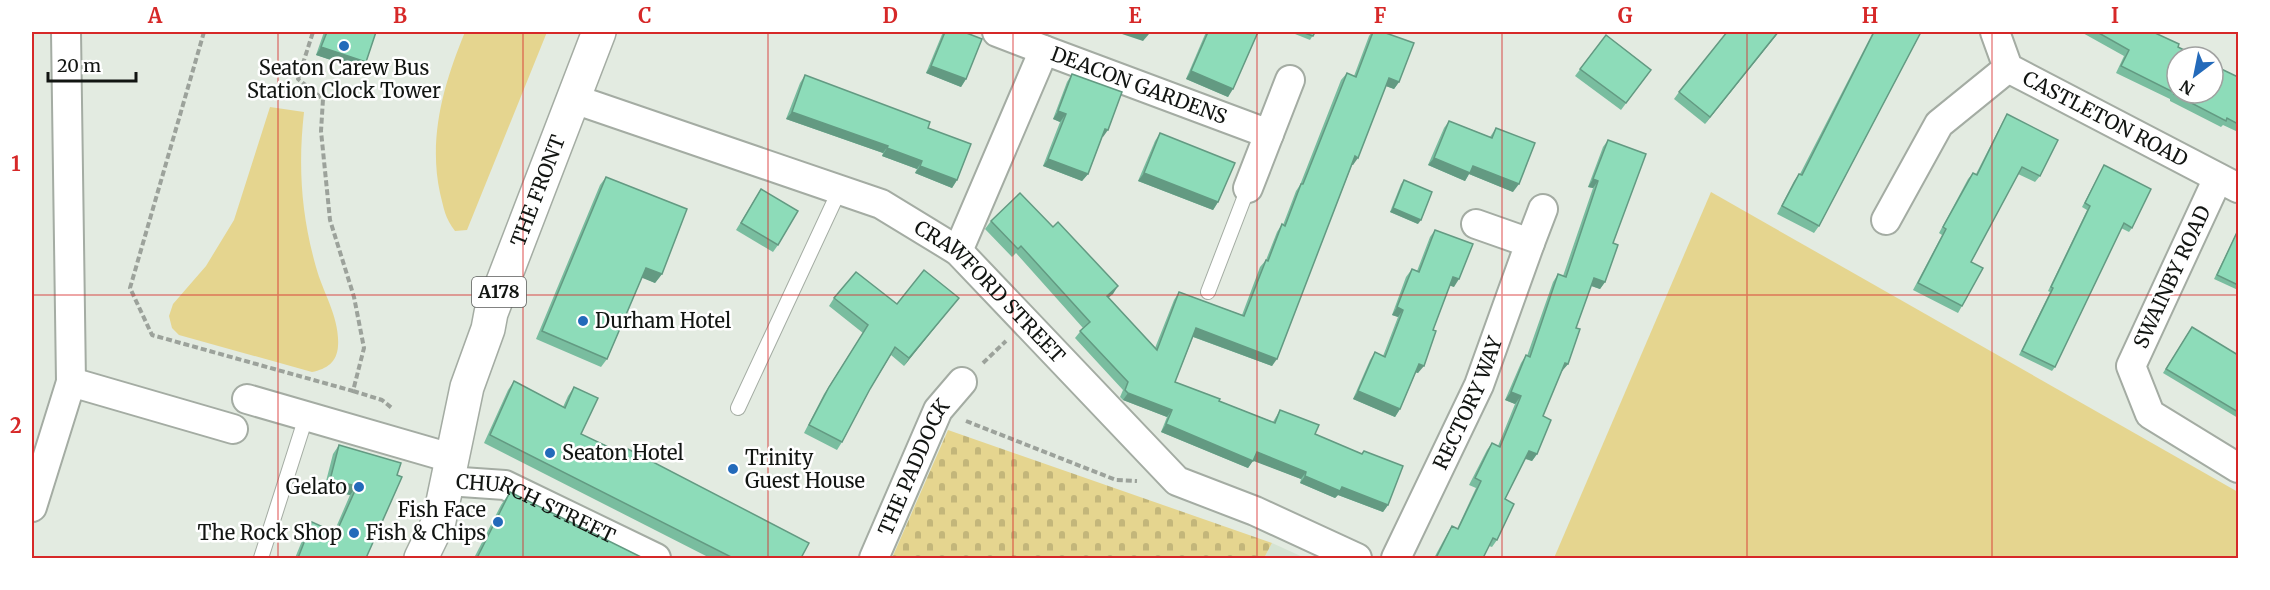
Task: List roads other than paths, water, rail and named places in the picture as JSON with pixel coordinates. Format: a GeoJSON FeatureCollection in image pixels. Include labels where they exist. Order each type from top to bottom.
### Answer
{"type":"FeatureCollection","features":[{"type":"Feature","properties":{"kind":"main road","name":"THE FRONT"},"geometry":{"type":"LineString","coordinates":[[421,558],[439,521],[467,387],[488,329],[491,313],[599,32]]}},
{"type":"Feature","properties":{"kind":"street"},"geometry":{"type":"LineString","coordinates":[[32,507],[71,382],[66,32]]}},
{"type":"Feature","properties":{"kind":"street"},"geometry":{"type":"LineString","coordinates":[[997,32],[1044,50]]}},
{"type":"Feature","properties":{"kind":"street","name":"CASTLETON ROAD"},"geometry":{"type":"LineString","coordinates":[[1995,32],[2008,68],[2228,183]]}},
{"type":"Feature","properties":{"kind":"street","name":"DEACON GARDENS"},"geometry":{"type":"LineString","coordinates":[[958,250],[1044,50],[1269,134]]}},
{"type":"Feature","properties":{"kind":"street"},"geometry":{"type":"LineString","coordinates":[[1886,220],[1939,124],[2008,68]]}},
{"type":"Feature","properties":{"kind":"street"},"geometry":{"type":"LineString","coordinates":[[1248,188],[1290,80]]}},
{"type":"Feature","properties":{"kind":"street","name":"CRAWFORD STREET"},"geometry":{"type":"LineString","coordinates":[[574,99],[881,204],[958,250],[1177,482],[1255,511],[1348,557]]}},
{"type":"Feature","properties":{"kind":"street","name":"SWAINBY ROAD"},"geometry":{"type":"LineString","coordinates":[[2228,183],[2131,366],[2150,414],[2238,468]]}},
{"type":"Feature","properties":{"kind":"street","name":"RECTORY WAY"},"geometry":{"type":"LineString","coordinates":[[1396,558],[1479,386],[1543,209]]}},
{"type":"Feature","properties":{"kind":"street"},"geometry":{"type":"LineString","coordinates":[[1476,224],[1530,243]]}},
{"type":"Feature","properties":{"kind":"street","name":"CHURCH STREET"},"geometry":{"type":"LineString","coordinates":[[71,382],[238,419],[306,417],[449,469],[505,484],[656,558]]}},
{"type":"Feature","properties":{"kind":"street","name":"THE PADDOCK"},"geometry":{"type":"LineString","coordinates":[[874,558],[938,410],[962,382]]}},
{"type":"Feature","properties":{"kind":"lane"},"geometry":{"type":"LineString","coordinates":[[1208,292],[1248,188]]}},
{"type":"Feature","properties":{"kind":"lane"},"geometry":{"type":"LineString","coordinates":[[738,408],[840,189]]}},
{"type":"Feature","properties":{"kind":"lane"},"geometry":{"type":"LineString","coordinates":[[261,558],[306,417]]}},
{"type":"Feature","properties":{"kind":"place","name":"Seaton Carew Bus Station Clock Tower"},"geometry":{"type":"Point","coordinates":[344,46]}},
{"type":"Feature","properties":{"kind":"place","name":"Durham Hotel"},"geometry":{"type":"Point","coordinates":[583,321]}},
{"type":"Feature","properties":{"kind":"place","name":"Seaton Hotel"},"geometry":{"type":"Point","coordinates":[550,453]}},
{"type":"Feature","properties":{"kind":"place","name":"Trinity Guest House"},"geometry":{"type":"Point","coordinates":[733,469]}},
{"type":"Feature","properties":{"kind":"place","name":"Gelato"},"geometry":{"type":"Point","coordinates":[359,487]}},
{"type":"Feature","properties":{"kind":"place","name":"Fish Face Fish & Chips"},"geometry":{"type":"Point","coordinates":[498,522]}},
{"type":"Feature","properties":{"kind":"place","name":"The Rock Shop"},"geometry":{"type":"Point","coordinates":[354,533]}}]}
